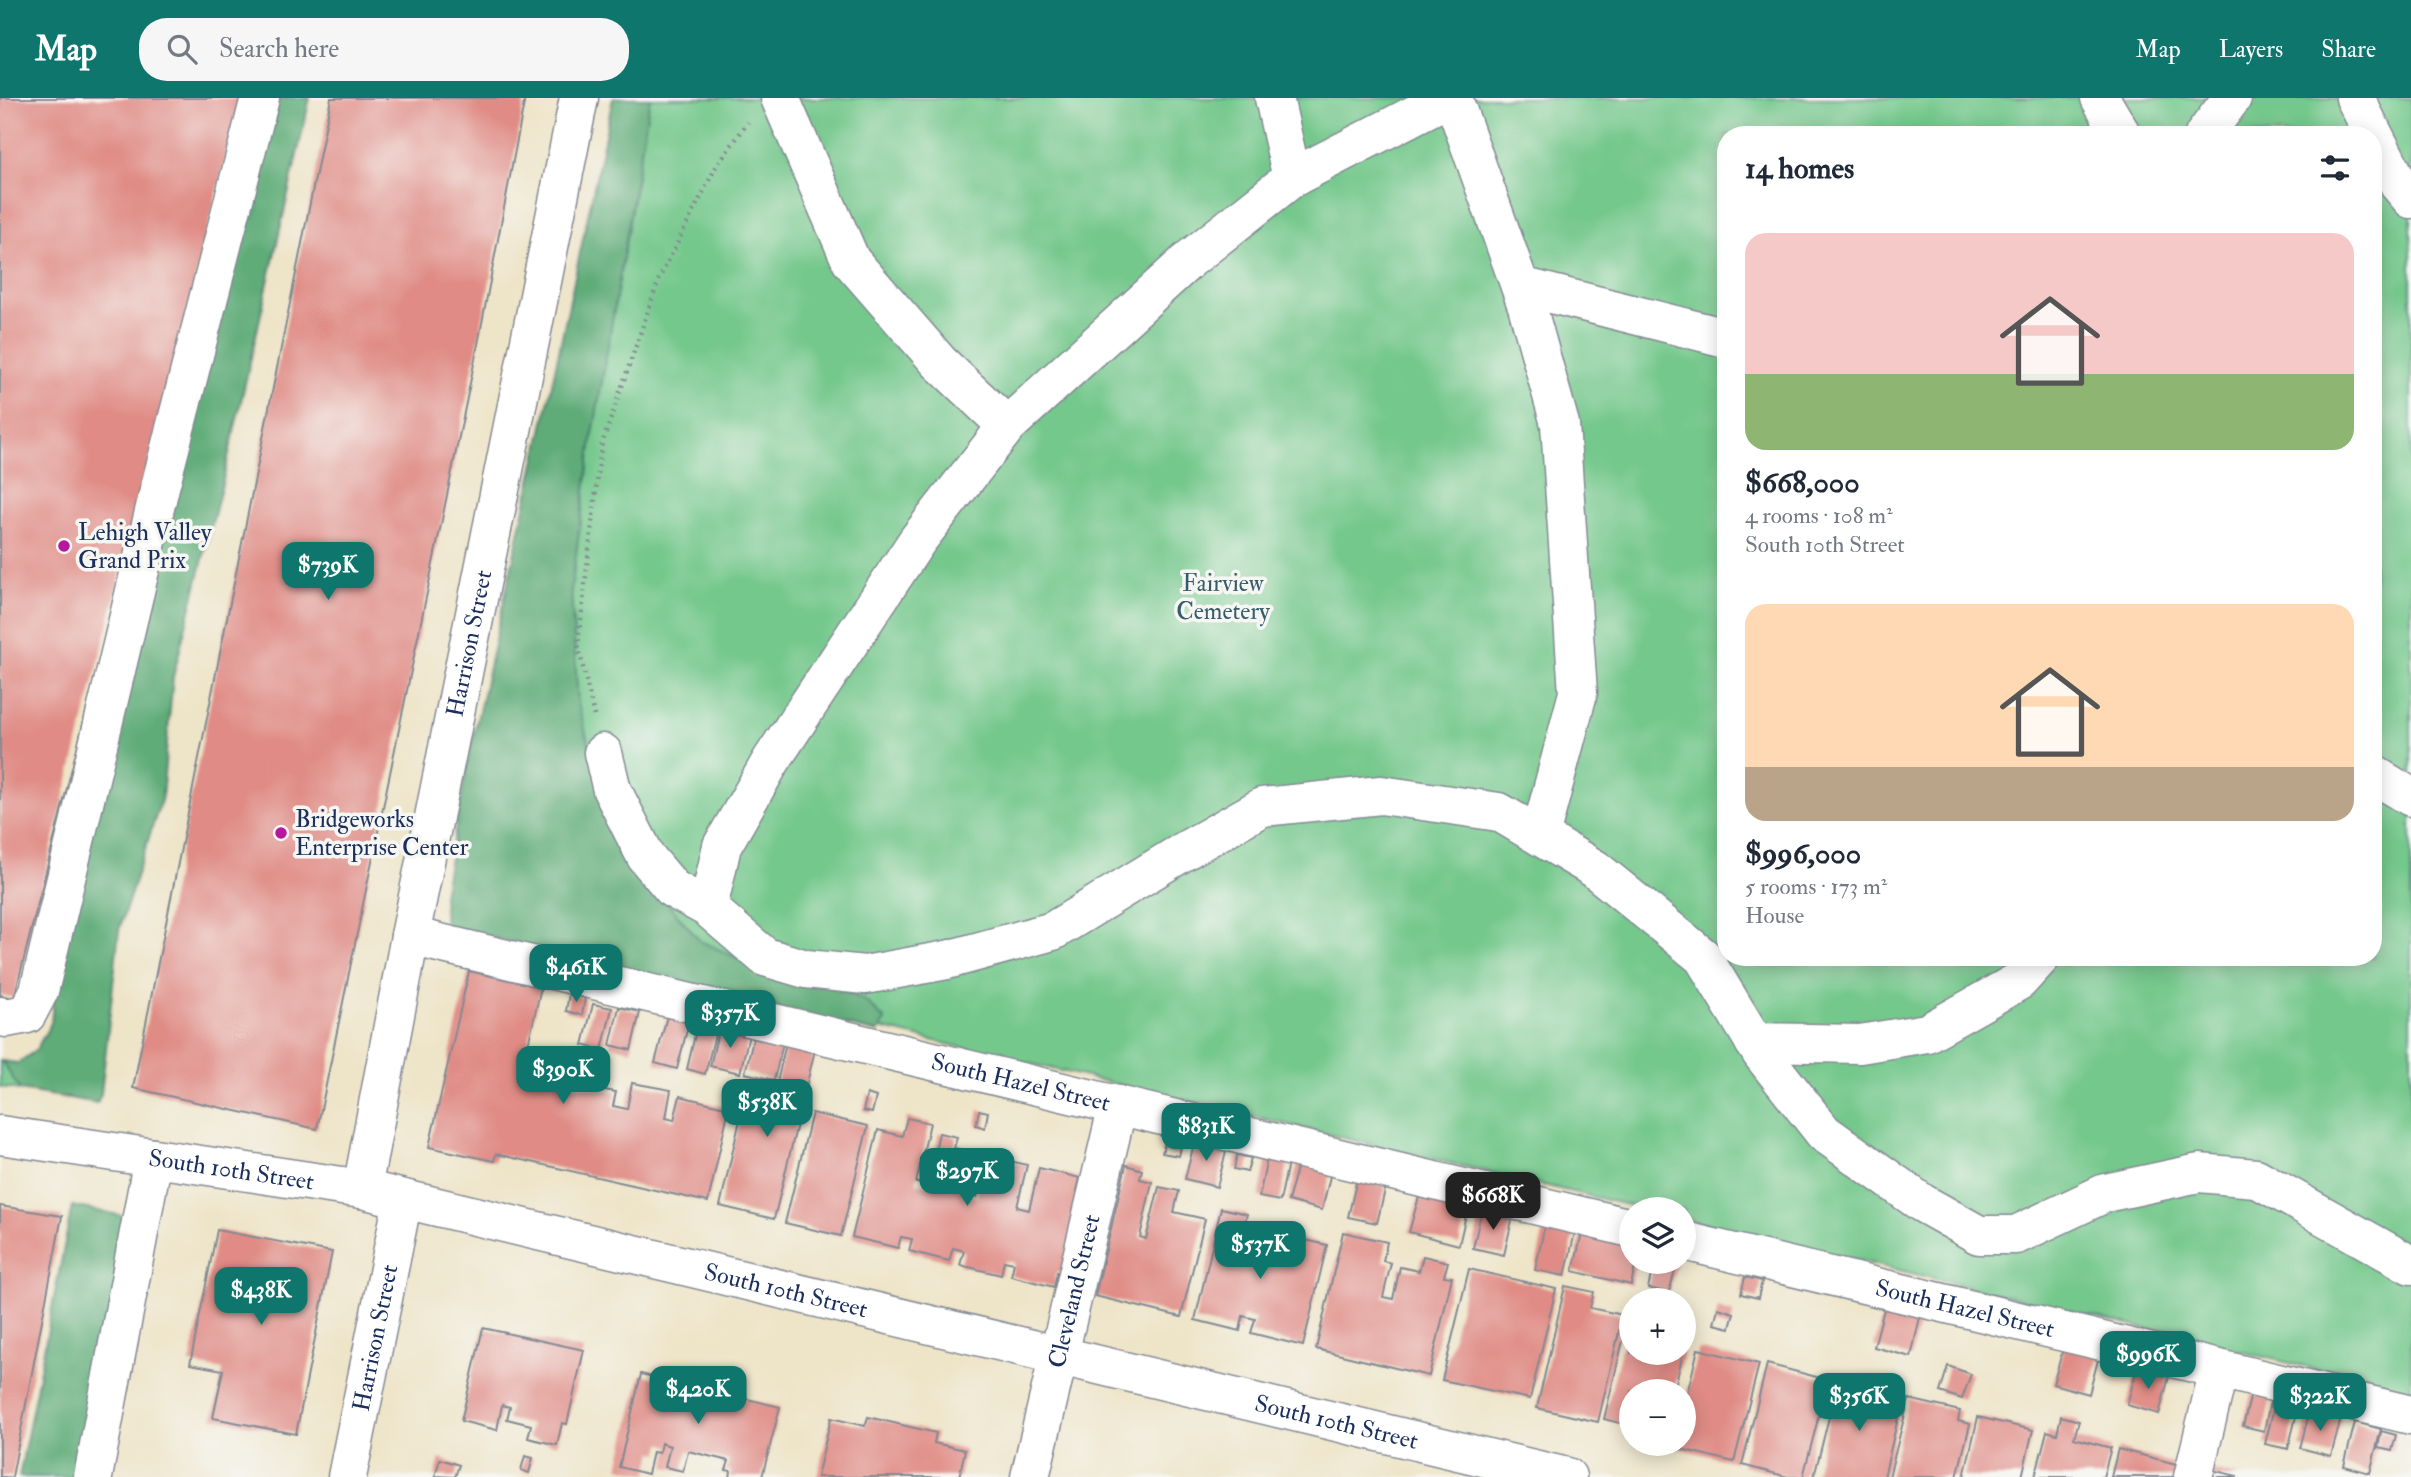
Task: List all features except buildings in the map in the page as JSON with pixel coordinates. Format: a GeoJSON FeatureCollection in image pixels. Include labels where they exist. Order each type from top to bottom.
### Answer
{"type":"FeatureCollection","features":[{"type":"Feature","properties":{"kind":"street"},"geometry":{"type":"LineString","coordinates":[[0,1016],[6,1018],[27,1014],[39,991],[160,487],[260,98]]}},
{"type":"Feature","properties":{"kind":"street","name":"Harrison Street"},"geometry":{"type":"LineString","coordinates":[[362,1189],[410,936],[579,98]]}},
{"type":"Feature","properties":{"kind":"street"},"geometry":{"type":"LineString","coordinates":[[1274,98],[1292,178]]}},
{"type":"Feature","properties":{"kind":"street"},"geometry":{"type":"LineString","coordinates":[[708,908],[722,846],[771,761],[917,541],[1007,426],[1190,259],[1292,178],[1447,98]]}},
{"type":"Feature","properties":{"kind":"street"},"geometry":{"type":"LineString","coordinates":[[1453,98],[1520,286],[1560,424],[1578,694],[1540,836]]}},
{"type":"Feature","properties":{"kind":"street"},"geometry":{"type":"LineString","coordinates":[[2100,98],[2117,126]]}},
{"type":"Feature","properties":{"kind":"street"},"geometry":{"type":"LineString","coordinates":[[2211,126],[2232,98]]}},
{"type":"Feature","properties":{"kind":"street"},"geometry":{"type":"LineString","coordinates":[[2355,98],[2369,126]]}},
{"type":"Feature","properties":{"kind":"street"},"geometry":{"type":"LineString","coordinates":[[765,108],[851,261],[939,362],[1007,426]]}},
{"type":"Feature","properties":{"kind":"street"},"geometry":{"type":"LineString","coordinates":[[2382,151],[2400,186],[2411,199]]}},
{"type":"Feature","properties":{"kind":"street"},"geometry":{"type":"LineString","coordinates":[[1520,286],[1717,336]]}},
{"type":"Feature","properties":{"kind":"street"},"geometry":{"type":"LineString","coordinates":[[603,753],[612,790],[646,857],[673,889],[708,908],[765,957],[806,969],[865,975],[947,960],[1053,931],[1262,807],[1381,795],[1500,812],[1595,869],[1703,957],[1754,1042],[1824,1133],[1922,1203],[1979,1235],[2016,1235],[2105,1193],[2199,1173],[2256,1178],[2408,1257]]}},
{"type":"Feature","properties":{"kind":"street"},"geometry":{"type":"LineString","coordinates":[[2382,779],[2411,797]]}},
{"type":"Feature","properties":{"kind":"street","name":"South Hazel Street"},"geometry":{"type":"LineString","coordinates":[[410,936],[1619,1225]]}},
{"type":"Feature","properties":{"kind":"street"},"geometry":{"type":"LineString","coordinates":[[1754,1042],[1860,1044],[1927,1033],[2019,981],[2032,966]]}},
{"type":"Feature","properties":{"kind":"street","name":"Cleveland Street"},"geometry":{"type":"LineString","coordinates":[[1030,1477],[1118,1105]]}},
{"type":"Feature","properties":{"kind":"street","name":"South 10th Street"},"geometry":{"type":"LineString","coordinates":[[0,1135],[362,1189],[1567,1477]]}},
{"type":"Feature","properties":{"kind":"street"},"geometry":{"type":"LineString","coordinates":[[93,1477],[153,1158]]}},
{"type":"Feature","properties":{"kind":"street","name":"Harrison Street"},"geometry":{"type":"LineString","coordinates":[[347,1477],[403,1199]]}},
{"type":"Feature","properties":{"kind":"street","name":"South Hazel Street"},"geometry":{"type":"LineString","coordinates":[[1696,1244],[2411,1415]]}},
{"type":"Feature","properties":{"kind":"street"},"geometry":{"type":"LineString","coordinates":[[2193,1477],[2219,1369]]}},
{"type":"Feature","properties":{"kind":"path"},"geometry":{"type":"LineString","coordinates":[[603,753],[578,645],[601,447],[659,279],[716,167],[765,108]]}},
{"type":"Feature","properties":{"kind":"green space"},"geometry":{"type":"Polygon","coordinates":[[[269,98],[310,98],[224,476],[173,677],[162,797],[119,930],[101,1094],[97,1103],[20,1090],[2,1061],[18,1063],[36,1050],[51,1023],[58,953],[269,98]]]}},
{"type":"Feature","properties":{"kind":"green space"},"geometry":{"type":"Polygon","coordinates":[[[613,98],[650,98],[592,440],[571,590],[578,703],[601,791],[627,865],[659,893],[700,941],[763,969],[831,984],[867,1002],[885,1020],[878,1033],[445,926],[443,895],[469,756],[613,98]]]}},
{"type":"Feature","properties":{"kind":"green space","name":"Fairview Cemetery"},"geometry":{"type":"Polygon","coordinates":[[[622,98],[2411,98],[2411,1392],[1696,1222],[1696,1197],[1619,1197],[1619,1203],[454,927],[622,98]]]}},
{"type":"Feature","properties":{"kind":"green space"},"geometry":{"type":"Polygon","coordinates":[[[2,1061],[20,1090],[0,1087],[2,1061]]]}},
{"type":"Feature","properties":{"kind":"green space"},"geometry":{"type":"Polygon","coordinates":[[[72,1206],[130,1217],[80,1477],[19,1477],[72,1206]]]}},
{"type":"Feature","properties":{"kind":"place","name":"Lehigh Valley Grand Prix"},"geometry":{"type":"Point","coordinates":[64,546]}},
{"type":"Feature","properties":{"kind":"place","name":"Bridgeworks Enterprise Center"},"geometry":{"type":"Point","coordinates":[281,833]}}]}
